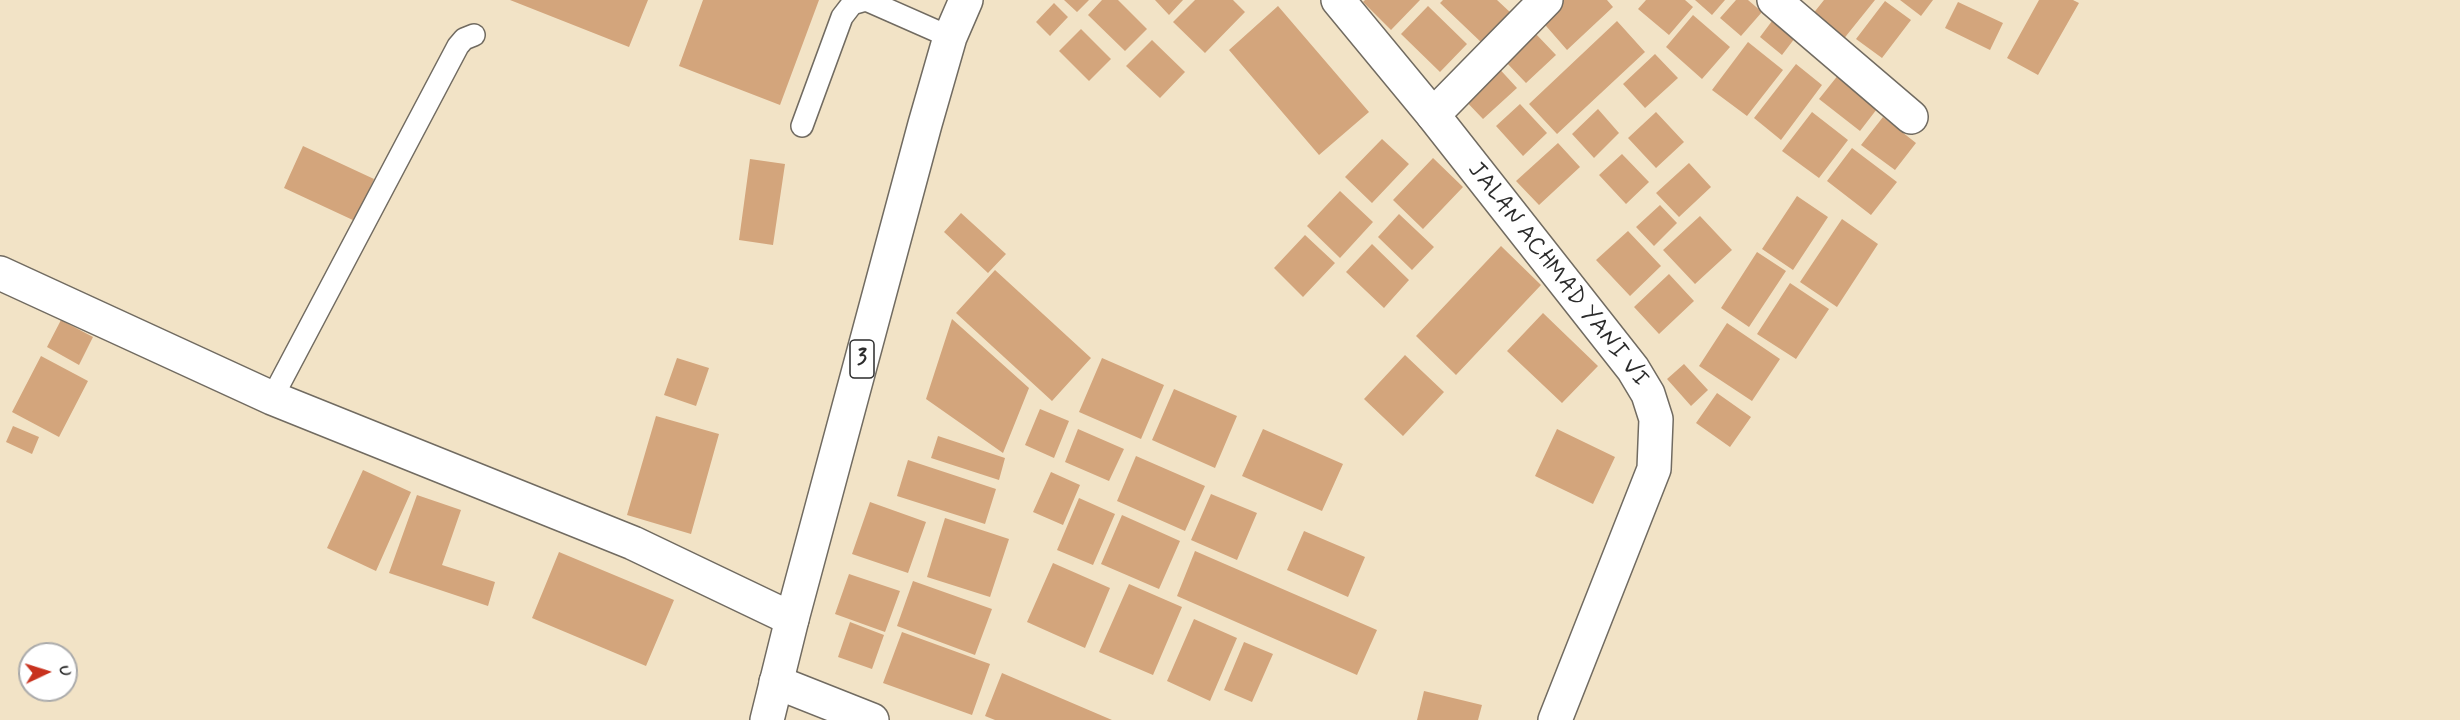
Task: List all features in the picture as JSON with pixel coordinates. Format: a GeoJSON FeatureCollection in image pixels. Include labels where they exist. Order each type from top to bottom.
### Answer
{"type":"FeatureCollection","features":[{"type":"Feature","properties":{"kind":"main road","name":"3"},"geometry":{"type":"LineString","coordinates":[[767,720],[792,619],[950,37],[966,0]]}},
{"type":"Feature","properties":{"kind":"main road","name":"JALAN ACHMAD YANI VI"},"geometry":{"type":"LineString","coordinates":[[1338,0],[1433,115],[1634,369],[1648,394],[1656,419],[1654,470],[1555,720]]}},
{"type":"Feature","properties":{"kind":"main road"},"geometry":{"type":"LineString","coordinates":[[1433,115],[1546,0]]}},
{"type":"Feature","properties":{"kind":"main road"},"geometry":{"type":"LineString","coordinates":[[1774,0],[1911,117]]}},
{"type":"Feature","properties":{"kind":"main road"},"geometry":{"type":"LineString","coordinates":[[0,273],[272,398],[633,543],[792,619]]}},
{"type":"Feature","properties":{"kind":"main road"},"geometry":{"type":"LineString","coordinates":[[776,682],[872,720]]}},
{"type":"Feature","properties":{"kind":"lane"},"geometry":{"type":"LineString","coordinates":[[802,126],[842,17],[852,4],[866,0],[950,37]]}},
{"type":"Feature","properties":{"kind":"lane"},"geometry":{"type":"LineString","coordinates":[[272,398],[458,46],[464,39],[474,35]]}},
{"type":"Feature","properties":{"kind":"building"},"geometry":{"type":"Polygon","coordinates":[[[510,0],[648,0],[629,47],[510,0]]]}},
{"type":"Feature","properties":{"kind":"building"},"geometry":{"type":"Polygon","coordinates":[[[703,0],[819,0],[780,105],[679,66],[703,0]]]}},
{"type":"Feature","properties":{"kind":"building"},"geometry":{"type":"Polygon","coordinates":[[[1064,0],[1089,0],[1077,12],[1064,0]]]}},
{"type":"Feature","properties":{"kind":"building"},"geometry":{"type":"Polygon","coordinates":[[[1102,0],[1118,0],[1147,29],[1125,51],[1088,15],[1102,0]]]}},
{"type":"Feature","properties":{"kind":"building"},"geometry":{"type":"Polygon","coordinates":[[[1155,0],[1183,0],[1169,15],[1155,0]]]}},
{"type":"Feature","properties":{"kind":"building"},"geometry":{"type":"Polygon","coordinates":[[[1195,0],[1233,0],[1245,12],[1205,53],[1173,22],[1195,0]]]}},
{"type":"Feature","properties":{"kind":"building"},"geometry":{"type":"Polygon","coordinates":[[[1365,0],[1420,0],[1391,30],[1363,2],[1365,0]]]}},
{"type":"Feature","properties":{"kind":"building"},"geometry":{"type":"Polygon","coordinates":[[[1443,0],[1497,0],[1512,14],[1483,44],[1440,3],[1443,0]]]}},
{"type":"Feature","properties":{"kind":"building"},"geometry":{"type":"Polygon","coordinates":[[[1560,0],[1607,0],[1613,7],[1567,50],[1540,19],[1560,0]]]}},
{"type":"Feature","properties":{"kind":"building"},"geometry":{"type":"Polygon","coordinates":[[[1646,0],[1685,0],[1693,7],[1669,35],[1638,9],[1646,0]]]}},
{"type":"Feature","properties":{"kind":"building"},"geometry":{"type":"Polygon","coordinates":[[[1695,0],[1725,0],[1712,15],[1695,0]]]}},
{"type":"Feature","properties":{"kind":"building"},"geometry":{"type":"Polygon","coordinates":[[[1736,0],[1748,0],[1762,12],[1741,36],[1720,18],[1736,0]]]}},
{"type":"Feature","properties":{"kind":"building"},"geometry":{"type":"Polygon","coordinates":[[[1824,0],[1875,0],[1842,41],[1812,15],[1824,0]]]}},
{"type":"Feature","properties":{"kind":"building"},"geometry":{"type":"Polygon","coordinates":[[[1900,0],[1933,0],[1921,16],[1900,0]]]}},
{"type":"Feature","properties":{"kind":"building"},"geometry":{"type":"Polygon","coordinates":[[[2039,0],[2073,0],[2079,3],[2038,75],[2007,58],[2039,0]]]}},
{"type":"Feature","properties":{"kind":"building"},"geometry":{"type":"Polygon","coordinates":[[[1885,1],[1911,20],[1882,58],[1856,39],[1885,1]]]}},
{"type":"Feature","properties":{"kind":"building"},"geometry":{"type":"Polygon","coordinates":[[[1958,2],[2003,23],[1990,50],[1945,28],[1958,2]]]}},
{"type":"Feature","properties":{"kind":"building"},"geometry":{"type":"Polygon","coordinates":[[[1054,3],[1068,17],[1050,36],[1036,22],[1054,3]]]}},
{"type":"Feature","properties":{"kind":"building"},"geometry":{"type":"Polygon","coordinates":[[[1278,6],[1369,112],[1319,155],[1229,50],[1278,6]]]}},
{"type":"Feature","properties":{"kind":"building"},"geometry":{"type":"Polygon","coordinates":[[[1428,6],[1467,44],[1440,72],[1401,34],[1428,6]]]}},
{"type":"Feature","properties":{"kind":"building"},"geometry":{"type":"Polygon","coordinates":[[[1693,15],[1730,47],[1702,79],[1666,47],[1693,15]]]}},
{"type":"Feature","properties":{"kind":"building"},"geometry":{"type":"Polygon","coordinates":[[[1775,17],[1798,34],[1782,55],[1760,37],[1775,17]]]}},
{"type":"Feature","properties":{"kind":"building"},"geometry":{"type":"Polygon","coordinates":[[[1617,21],[1645,52],[1557,134],[1529,104],[1617,21]]]}},
{"type":"Feature","properties":{"kind":"building"},"geometry":{"type":"Polygon","coordinates":[[[1081,29],[1111,59],[1089,81],[1059,51],[1081,29]]]}},
{"type":"Feature","properties":{"kind":"building"},"geometry":{"type":"Polygon","coordinates":[[[1535,33],[1556,55],[1526,83],[1505,61],[1535,33]]]}},
{"type":"Feature","properties":{"kind":"building"},"geometry":{"type":"Polygon","coordinates":[[[1152,40],[1185,72],[1160,98],[1126,66],[1152,40]]]}},
{"type":"Feature","properties":{"kind":"building"},"geometry":{"type":"Polygon","coordinates":[[[1748,42],[1783,70],[1747,116],[1712,90],[1748,42]]]}},
{"type":"Feature","properties":{"kind":"building"},"geometry":{"type":"Polygon","coordinates":[[[1655,54],[1678,78],[1645,108],[1623,84],[1655,54]]]}},
{"type":"Feature","properties":{"kind":"building"},"geometry":{"type":"Polygon","coordinates":[[[1494,63],[1517,88],[1483,119],[1460,95],[1494,63]]]}},
{"type":"Feature","properties":{"kind":"building"},"geometry":{"type":"Polygon","coordinates":[[[1796,64],[1822,85],[1781,140],[1754,118],[1796,64]]]}},
{"type":"Feature","properties":{"kind":"building"},"geometry":{"type":"Polygon","coordinates":[[[1839,74],[1880,105],[1860,131],[1819,99],[1839,74]]]}},
{"type":"Feature","properties":{"kind":"building"},"geometry":{"type":"Polygon","coordinates":[[[1520,104],[1547,133],[1523,156],[1496,126],[1520,104]]]}},
{"type":"Feature","properties":{"kind":"building"},"geometry":{"type":"Polygon","coordinates":[[[1598,109],[1619,133],[1594,158],[1572,134],[1598,109]]]}},
{"type":"Feature","properties":{"kind":"building"},"geometry":{"type":"Polygon","coordinates":[[[1656,112],[1684,142],[1656,168],[1628,138],[1656,112]]]}},
{"type":"Feature","properties":{"kind":"building"},"geometry":{"type":"Polygon","coordinates":[[[1812,112],[1848,140],[1819,178],[1782,151],[1812,112]]]}},
{"type":"Feature","properties":{"kind":"building"},"geometry":{"type":"Polygon","coordinates":[[[1883,117],[1916,143],[1895,170],[1861,145],[1883,117]]]}},
{"type":"Feature","properties":{"kind":"building"},"geometry":{"type":"Polygon","coordinates":[[[1382,139],[1409,164],[1372,203],[1345,177],[1382,139]]]}},
{"type":"Feature","properties":{"kind":"building"},"geometry":{"type":"Polygon","coordinates":[[[1558,143],[1580,167],[1539,205],[1516,181],[1558,143]]]}},
{"type":"Feature","properties":{"kind":"building"},"geometry":{"type":"Polygon","coordinates":[[[303,146],[374,179],[355,221],[284,188],[303,146]]]}},
{"type":"Feature","properties":{"kind":"building"},"geometry":{"type":"Polygon","coordinates":[[[1852,148],[1897,182],[1871,215],[1827,181],[1852,148]]]}},
{"type":"Feature","properties":{"kind":"building"},"geometry":{"type":"Polygon","coordinates":[[[1622,154],[1649,182],[1626,204],[1599,175],[1622,154]]]}},
{"type":"Feature","properties":{"kind":"building"},"geometry":{"type":"Polygon","coordinates":[[[1433,158],[1463,187],[1423,229],[1393,200],[1433,158]]]}},
{"type":"Feature","properties":{"kind":"building"},"geometry":{"type":"Polygon","coordinates":[[[750,159],[785,164],[773,245],[739,240],[750,159]]]}},
{"type":"Feature","properties":{"kind":"building"},"geometry":{"type":"Polygon","coordinates":[[[1689,163],[1711,187],[1679,217],[1656,193],[1689,163]]]}},
{"type":"Feature","properties":{"kind":"building"},"geometry":{"type":"Polygon","coordinates":[[[1340,191],[1373,222],[1340,258],[1307,226],[1340,191]]]}},
{"type":"Feature","properties":{"kind":"building"},"geometry":{"type":"Polygon","coordinates":[[[1797,196],[1828,217],[1793,270],[1762,249],[1797,196]]]}},
{"type":"Feature","properties":{"kind":"building"},"geometry":{"type":"Polygon","coordinates":[[[1660,205],[1677,223],[1654,246],[1636,227],[1660,205]]]}},
{"type":"Feature","properties":{"kind":"building"},"geometry":{"type":"Polygon","coordinates":[[[961,213],[1006,254],[988,273],[944,232],[961,213]]]}},
{"type":"Feature","properties":{"kind":"building"},"geometry":{"type":"Polygon","coordinates":[[[1399,214],[1434,247],[1412,270],[1378,237],[1399,214]]]}},
{"type":"Feature","properties":{"kind":"building"},"geometry":{"type":"Polygon","coordinates":[[[1700,216],[1732,250],[1695,284],[1663,250],[1700,216]]]}},
{"type":"Feature","properties":{"kind":"building"},"geometry":{"type":"Polygon","coordinates":[[[1842,219],[1878,244],[1837,307],[1800,282],[1842,219]]]}},
{"type":"Feature","properties":{"kind":"building"},"geometry":{"type":"Polygon","coordinates":[[[1628,231],[1661,266],[1630,296],[1596,260],[1628,231]]]}},
{"type":"Feature","properties":{"kind":"building"},"geometry":{"type":"Polygon","coordinates":[[[1305,235],[1335,263],[1303,297],[1274,268],[1305,235]]]}},
{"type":"Feature","properties":{"kind":"building"},"geometry":{"type":"Polygon","coordinates":[[[1372,244],[1409,280],[1384,308],[1346,272],[1372,244]]]}},
{"type":"Feature","properties":{"kind":"building"},"geometry":{"type":"Polygon","coordinates":[[[1501,246],[1541,285],[1456,375],[1416,336],[1501,246]]]}},
{"type":"Feature","properties":{"kind":"building"},"geometry":{"type":"Polygon","coordinates":[[[1757,252],[1786,271],[1749,327],[1721,308],[1757,252]]]}},
{"type":"Feature","properties":{"kind":"building"},"geometry":{"type":"Polygon","coordinates":[[[995,270],[1091,358],[1052,401],[956,313],[995,270]]]}},
{"type":"Feature","properties":{"kind":"building"},"geometry":{"type":"Polygon","coordinates":[[[1669,274],[1694,301],[1659,334],[1634,307],[1669,274]]]}},
{"type":"Feature","properties":{"kind":"building"},"geometry":{"type":"Polygon","coordinates":[[[1790,283],[1829,309],[1796,359],[1757,334],[1790,283]]]}},
{"type":"Feature","properties":{"kind":"building"},"geometry":{"type":"Polygon","coordinates":[[[1543,313],[1598,366],[1562,403],[1507,351],[1543,313]]]}},
{"type":"Feature","properties":{"kind":"building"},"geometry":{"type":"Polygon","coordinates":[[[952,319],[1029,388],[1003,453],[926,399],[952,319]]]}},
{"type":"Feature","properties":{"kind":"building"},"geometry":{"type":"Polygon","coordinates":[[[61,320],[93,337],[79,365],[47,347],[61,320]]]}},
{"type":"Feature","properties":{"kind":"building"},"geometry":{"type":"Polygon","coordinates":[[[1727,323],[1780,359],[1752,401],[1699,366],[1727,323]]]}},
{"type":"Feature","properties":{"kind":"building"},"geometry":{"type":"Polygon","coordinates":[[[1405,355],[1444,392],[1403,436],[1364,399],[1405,355]]]}},
{"type":"Feature","properties":{"kind":"building"},"geometry":{"type":"Polygon","coordinates":[[[41,356],[88,381],[59,437],[12,412],[41,356]]]}},
{"type":"Feature","properties":{"kind":"building"},"geometry":{"type":"Polygon","coordinates":[[[677,358],[709,368],[696,406],[664,395],[677,358]]]}},
{"type":"Feature","properties":{"kind":"building"},"geometry":{"type":"Polygon","coordinates":[[[1102,358],[1164,385],[1141,439],[1079,412],[1102,358]]]}},
{"type":"Feature","properties":{"kind":"building"},"geometry":{"type":"Polygon","coordinates":[[[1684,364],[1708,390],[1691,406],[1667,379],[1684,364]]]}},
{"type":"Feature","properties":{"kind":"building"},"geometry":{"type":"Polygon","coordinates":[[[1174,389],[1237,416],[1215,468],[1152,440],[1174,389]]]}},
{"type":"Feature","properties":{"kind":"building"},"geometry":{"type":"Polygon","coordinates":[[[1717,393],[1751,417],[1730,447],[1696,423],[1717,393]]]}},
{"type":"Feature","properties":{"kind":"building"},"geometry":{"type":"Polygon","coordinates":[[[1040,409],[1069,421],[1054,458],[1025,445],[1040,409]]]}},
{"type":"Feature","properties":{"kind":"building"},"geometry":{"type":"Polygon","coordinates":[[[656,416],[719,434],[691,534],[627,515],[656,416]]]}},
{"type":"Feature","properties":{"kind":"building"},"geometry":{"type":"Polygon","coordinates":[[[13,426],[39,437],[32,454],[6,442],[13,426]]]}},
{"type":"Feature","properties":{"kind":"building"},"geometry":{"type":"Polygon","coordinates":[[[1078,429],[1124,449],[1109,481],[1065,462],[1078,429]]]}},
{"type":"Feature","properties":{"kind":"building"},"geometry":{"type":"Polygon","coordinates":[[[1263,429],[1343,464],[1322,511],[1242,476],[1263,429]]]}},
{"type":"Feature","properties":{"kind":"building"},"geometry":{"type":"Polygon","coordinates":[[[1557,429],[1615,457],[1593,504],[1535,476],[1557,429]]]}},
{"type":"Feature","properties":{"kind":"building"},"geometry":{"type":"Polygon","coordinates":[[[938,436],[1005,458],[999,480],[931,458],[938,436]]]}},
{"type":"Feature","properties":{"kind":"building"},"geometry":{"type":"Polygon","coordinates":[[[1136,456],[1205,486],[1185,531],[1117,501],[1136,456]]]}},
{"type":"Feature","properties":{"kind":"building"},"geometry":{"type":"Polygon","coordinates":[[[908,460],[996,489],[985,524],[897,496],[908,460]]]}},
{"type":"Feature","properties":{"kind":"building"},"geometry":{"type":"Polygon","coordinates":[[[363,470],[411,492],[376,571],[327,548],[363,470]]]}},
{"type":"Feature","properties":{"kind":"building"},"geometry":{"type":"Polygon","coordinates":[[[1051,472],[1080,485],[1063,525],[1033,512],[1051,472]]]}},
{"type":"Feature","properties":{"kind":"building"},"geometry":{"type":"Polygon","coordinates":[[[1211,494],[1257,513],[1237,560],[1191,540],[1211,494]]]}},
{"type":"Feature","properties":{"kind":"building"},"geometry":{"type":"Polygon","coordinates":[[[417,495],[461,510],[442,565],[495,582],[488,606],[389,573],[417,495]]]}},
{"type":"Feature","properties":{"kind":"building"},"geometry":{"type":"Polygon","coordinates":[[[1079,498],[1115,514],[1093,565],[1057,550],[1079,498]]]}},
{"type":"Feature","properties":{"kind":"building"},"geometry":{"type":"Polygon","coordinates":[[[870,502],[926,522],[908,573],[852,554],[870,502]]]}},
{"type":"Feature","properties":{"kind":"building"},"geometry":{"type":"Polygon","coordinates":[[[1122,515],[1180,541],[1159,589],[1101,564],[1122,515]]]}},
{"type":"Feature","properties":{"kind":"building"},"geometry":{"type":"Polygon","coordinates":[[[945,518],[1009,539],[990,597],[927,577],[945,518]]]}},
{"type":"Feature","properties":{"kind":"building"},"geometry":{"type":"Polygon","coordinates":[[[1304,531],[1365,557],[1348,597],[1287,570],[1304,531]]]}},
{"type":"Feature","properties":{"kind":"building"},"geometry":{"type":"Polygon","coordinates":[[[1195,551],[1377,630],[1357,675],[1177,596],[1195,551]]]}},
{"type":"Feature","properties":{"kind":"building"},"geometry":{"type":"Polygon","coordinates":[[[559,552],[674,600],[646,666],[532,618],[559,552]]]}},
{"type":"Feature","properties":{"kind":"building"},"geometry":{"type":"Polygon","coordinates":[[[1053,563],[1110,588],[1085,648],[1027,622],[1053,563]]]}},
{"type":"Feature","properties":{"kind":"building"},"geometry":{"type":"Polygon","coordinates":[[[849,574],[900,591],[885,632],[835,614],[849,574]]]}},
{"type":"Feature","properties":{"kind":"building"},"geometry":{"type":"Polygon","coordinates":[[[913,581],[992,609],[975,655],[897,626],[913,581]]]}},
{"type":"Feature","properties":{"kind":"building"},"geometry":{"type":"Polygon","coordinates":[[[1129,584],[1182,607],[1153,675],[1099,652],[1129,584]]]}},
{"type":"Feature","properties":{"kind":"building"},"geometry":{"type":"Polygon","coordinates":[[[1194,619],[1237,638],[1210,701],[1167,681],[1194,619]]]}},
{"type":"Feature","properties":{"kind":"building"},"geometry":{"type":"Polygon","coordinates":[[[850,622],[884,635],[872,669],[838,657],[850,622]]]}},
{"type":"Feature","properties":{"kind":"building"},"geometry":{"type":"Polygon","coordinates":[[[902,632],[990,664],[972,715],[883,683],[902,632]]]}},
{"type":"Feature","properties":{"kind":"building"},"geometry":{"type":"Polygon","coordinates":[[[1244,642],[1273,654],[1252,702],[1224,690],[1244,642]]]}},
{"type":"Feature","properties":{"kind":"building"},"geometry":{"type":"Polygon","coordinates":[[[1002,673],[1112,720],[995,720],[985,716],[1002,673]]]}},
{"type":"Feature","properties":{"kind":"building"},"geometry":{"type":"Polygon","coordinates":[[[1424,691],[1482,705],[1478,720],[1417,720],[1424,691]]]}}]}
